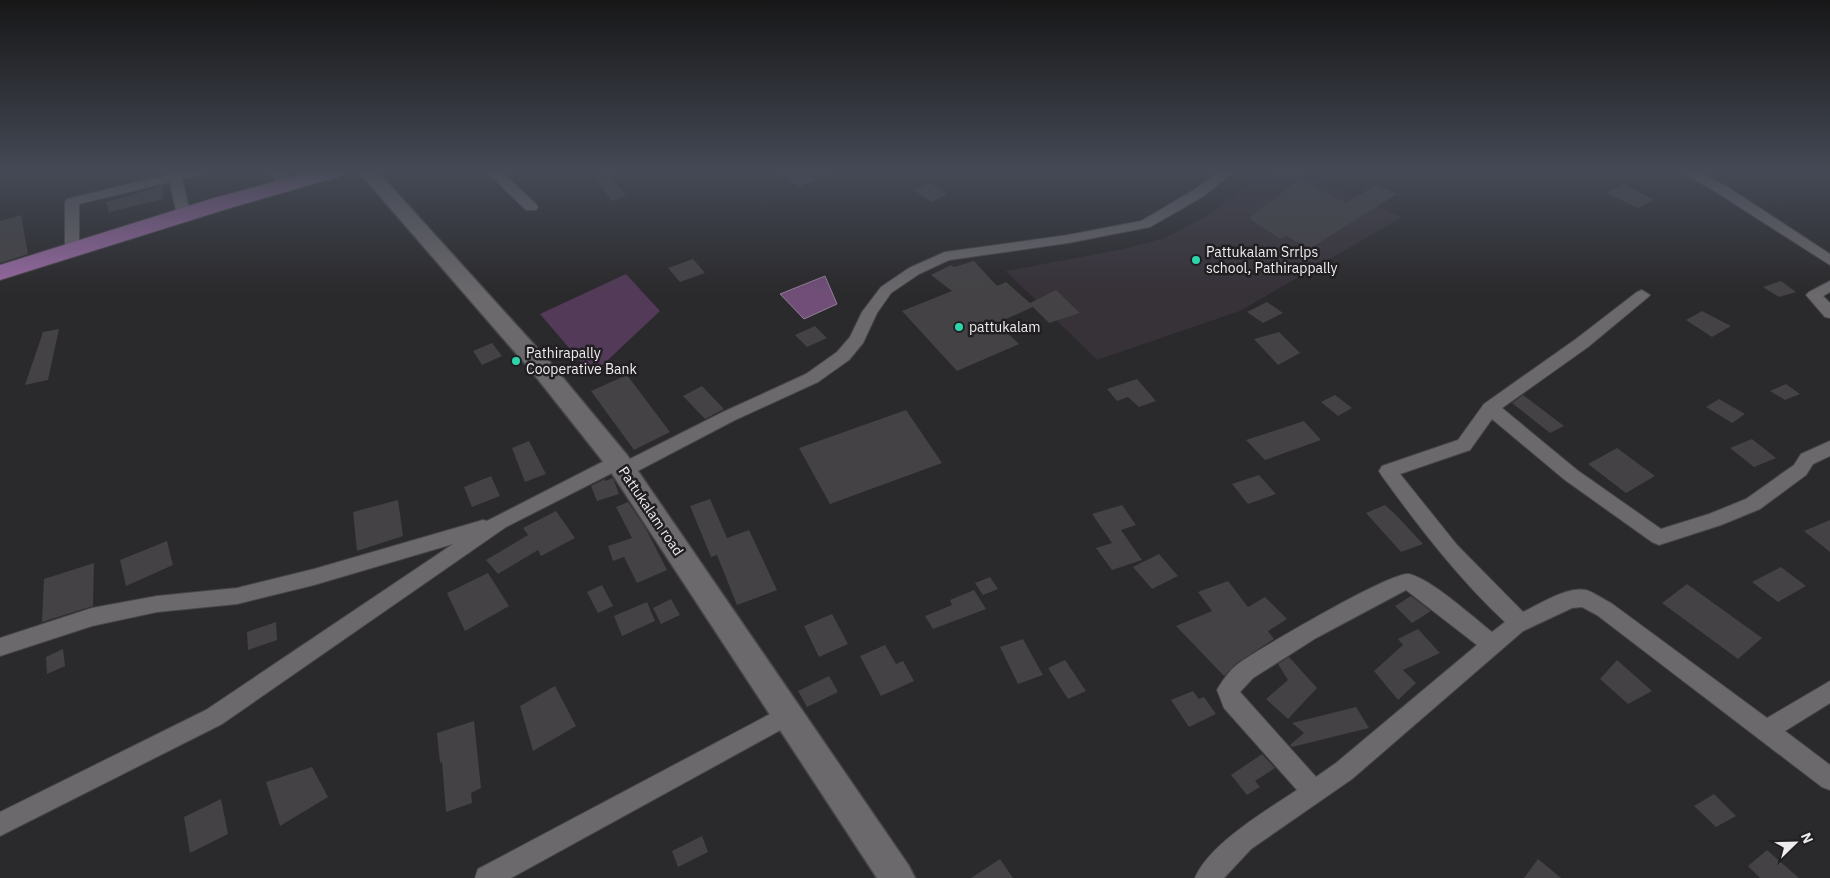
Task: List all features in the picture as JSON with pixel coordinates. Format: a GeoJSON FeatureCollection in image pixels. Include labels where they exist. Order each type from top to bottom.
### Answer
{"type":"FeatureCollection","features":[{"type":"Feature","properties":{"kind":"main road"},"geometry":{"type":"LineString","coordinates":[[0,272],[192,213]]}},
{"type":"Feature","properties":{"kind":"main road","name":"Pattukalam road"},"geometry":{"type":"LineString","coordinates":[[404,213],[541,367],[620,466],[789,714],[897,878]]}},
{"type":"Feature","properties":{"kind":"street"},"geometry":{"type":"LineString","coordinates":[[72,213],[72,249]]}},
{"type":"Feature","properties":{"kind":"street"},"geometry":{"type":"LineString","coordinates":[[0,647],[92,617],[157,604],[236,596],[314,577],[499,522],[812,378],[843,356],[858,339],[870,312],[886,290],[914,271],[945,256],[1068,240],[1145,224],[1165,213]]}},
{"type":"Feature","properties":{"kind":"street"},"geometry":{"type":"LineString","coordinates":[[1758,213],[1830,260]]}},
{"type":"Feature","properties":{"kind":"street"},"geometry":{"type":"LineString","coordinates":[[1830,286],[1814,295],[1830,313]]}},
{"type":"Feature","properties":{"kind":"street"},"geometry":{"type":"LineString","coordinates":[[1521,623],[1502,606],[1428,525],[1388,471],[1464,445],[1490,408],[1582,343],[1642,295]]}},
{"type":"Feature","properties":{"kind":"street"},"geometry":{"type":"LineString","coordinates":[[1490,408],[1570,476],[1659,536],[1714,520],[1753,504],[1800,470],[1807,459],[1830,448]]}},
{"type":"Feature","properties":{"kind":"street"},"geometry":{"type":"LineString","coordinates":[[0,824],[214,717],[499,522]]}},
{"type":"Feature","properties":{"kind":"street"},"geometry":{"type":"LineString","coordinates":[[1315,792],[1232,701],[1228,690],[1232,683],[1245,671],[1325,623],[1397,584],[1407,582],[1417,586],[1493,645]]}},
{"type":"Feature","properties":{"kind":"street"},"geometry":{"type":"LineString","coordinates":[[1207,878],[1244,841],[1315,792],[1375,746],[1521,623],[1569,600],[1584,598],[1604,609],[1830,779]]}},
{"type":"Feature","properties":{"kind":"street"},"geometry":{"type":"LineString","coordinates":[[1766,731],[1830,692]]}},
{"type":"Feature","properties":{"kind":"street"},"geometry":{"type":"LineString","coordinates":[[487,878],[789,714]]}},
{"type":"Feature","properties":{"kind":"shaded area","name":"Pattukalam Srrlps school, Pathirappally"},"geometry":{"type":"Polygon","coordinates":[[[1211,213],[1393,213],[1402,217],[1240,311],[1097,360],[1006,271],[1124,249],[1165,238],[1211,213]]]}},
{"type":"Feature","properties":{"kind":"shaded area"},"geometry":{"type":"Polygon","coordinates":[[[626,274],[660,311],[592,375],[540,314],[626,274]]]}},
{"type":"Feature","properties":{"kind":"shaded area"},"geometry":{"type":"Polygon","coordinates":[[[825,276],[837,304],[804,319],[780,294],[825,276]]]}},
{"type":"Feature","properties":{"kind":"building"},"geometry":{"type":"Polygon","coordinates":[[[1256,213],[1367,213],[1309,249],[1286,236],[1280,239],[1249,218],[1256,213]]]}},
{"type":"Feature","properties":{"kind":"building"},"geometry":{"type":"Polygon","coordinates":[[[21,215],[28,254],[0,263],[0,221],[21,215]]]}},
{"type":"Feature","properties":{"kind":"building"},"geometry":{"type":"Polygon","coordinates":[[[693,259],[705,273],[680,282],[668,268],[693,259]]]}},
{"type":"Feature","properties":{"kind":"building"},"geometry":{"type":"Polygon","coordinates":[[[974,261],[997,286],[1006,282],[1030,303],[1056,290],[1080,313],[1049,323],[1033,307],[997,323],[1019,344],[957,371],[902,311],[952,291],[931,275],[951,265],[954,267],[974,261]]]}},
{"type":"Feature","properties":{"kind":"building"},"geometry":{"type":"Polygon","coordinates":[[[1781,281],[1796,292],[1779,297],[1763,287],[1781,281]]]}},
{"type":"Feature","properties":{"kind":"building"},"geometry":{"type":"Polygon","coordinates":[[[1267,302],[1283,313],[1263,323],[1247,312],[1267,302]]]}},
{"type":"Feature","properties":{"kind":"building"},"geometry":{"type":"Polygon","coordinates":[[[1702,311],[1731,326],[1712,337],[1686,320],[1702,311]]]}},
{"type":"Feature","properties":{"kind":"building"},"geometry":{"type":"Polygon","coordinates":[[[815,326],[827,338],[807,347],[795,335],[815,326]]]}},
{"type":"Feature","properties":{"kind":"building"},"geometry":{"type":"Polygon","coordinates":[[[59,329],[48,380],[25,385],[43,332],[59,329]]]}},
{"type":"Feature","properties":{"kind":"building"},"geometry":{"type":"Polygon","coordinates":[[[1279,332],[1300,353],[1278,365],[1254,339],[1279,332]]]}},
{"type":"Feature","properties":{"kind":"building"},"geometry":{"type":"Polygon","coordinates":[[[492,343],[502,356],[482,365],[473,351],[492,343]]]}},
{"type":"Feature","properties":{"kind":"building"},"geometry":{"type":"Polygon","coordinates":[[[627,375],[670,432],[634,450],[591,391],[627,375]]]}},
{"type":"Feature","properties":{"kind":"building"},"geometry":{"type":"Polygon","coordinates":[[[1137,379],[1156,401],[1139,407],[1128,397],[1117,401],[1107,389],[1137,379]]]}},
{"type":"Feature","properties":{"kind":"building"},"geometry":{"type":"Polygon","coordinates":[[[1786,384],[1800,394],[1785,400],[1770,391],[1786,384]]]}},
{"type":"Feature","properties":{"kind":"building"},"geometry":{"type":"Polygon","coordinates":[[[702,386],[724,409],[705,419],[683,396],[702,386]]]}},
{"type":"Feature","properties":{"kind":"building"},"geometry":{"type":"Polygon","coordinates":[[[1335,395],[1352,408],[1338,416],[1321,402],[1335,395]]]}},
{"type":"Feature","properties":{"kind":"building"},"geometry":{"type":"Polygon","coordinates":[[[1523,395],[1564,426],[1550,433],[1512,403],[1523,395]]]}},
{"type":"Feature","properties":{"kind":"building"},"geometry":{"type":"Polygon","coordinates":[[[1719,399],[1745,414],[1732,423],[1706,407],[1719,399]]]}},
{"type":"Feature","properties":{"kind":"building"},"geometry":{"type":"Polygon","coordinates":[[[906,410],[942,463],[830,504],[799,448],[906,410]]]}},
{"type":"Feature","properties":{"kind":"building"},"geometry":{"type":"Polygon","coordinates":[[[1304,421],[1321,440],[1265,460],[1246,440],[1304,421]]]}},
{"type":"Feature","properties":{"kind":"building"},"geometry":{"type":"Polygon","coordinates":[[[1752,439],[1776,458],[1754,467],[1730,448],[1752,439]]]}},
{"type":"Feature","properties":{"kind":"building"},"geometry":{"type":"Polygon","coordinates":[[[529,441],[546,474],[525,482],[512,448],[529,441]]]}},
{"type":"Feature","properties":{"kind":"building"},"geometry":{"type":"Polygon","coordinates":[[[1617,448],[1655,476],[1626,493],[1588,464],[1617,448]]]}},
{"type":"Feature","properties":{"kind":"building"},"geometry":{"type":"Polygon","coordinates":[[[1259,475],[1276,494],[1248,504],[1232,484],[1259,475]]]}},
{"type":"Feature","properties":{"kind":"building"},"geometry":{"type":"Polygon","coordinates":[[[491,476],[500,496],[472,507],[464,487],[491,476]]]}},
{"type":"Feature","properties":{"kind":"building"},"geometry":{"type":"Polygon","coordinates":[[[613,478],[619,494],[597,501],[591,486],[605,479],[605,481],[613,478]]]}},
{"type":"Feature","properties":{"kind":"building"},"geometry":{"type":"Polygon","coordinates":[[[710,499],[727,538],[749,530],[777,590],[737,605],[717,555],[711,557],[690,506],[710,499]]]}},
{"type":"Feature","properties":{"kind":"building"},"geometry":{"type":"Polygon","coordinates":[[[398,500],[403,536],[357,551],[353,512],[398,500]]]}},
{"type":"Feature","properties":{"kind":"building"},"geometry":{"type":"Polygon","coordinates":[[[628,502],[646,529],[667,570],[637,583],[624,557],[613,561],[608,546],[632,538],[616,507],[628,502]]]}},
{"type":"Feature","properties":{"kind":"building"},"geometry":{"type":"Polygon","coordinates":[[[1122,505],[1136,525],[1121,530],[1142,560],[1112,570],[1096,548],[1112,543],[1092,514],[1122,505]]]}},
{"type":"Feature","properties":{"kind":"building"},"geometry":{"type":"Polygon","coordinates":[[[1385,505],[1423,544],[1401,552],[1366,513],[1385,505]]]}},
{"type":"Feature","properties":{"kind":"building"},"geometry":{"type":"Polygon","coordinates":[[[556,511],[575,538],[541,556],[538,550],[498,574],[486,560],[528,535],[523,528],[556,511]]]}},
{"type":"Feature","properties":{"kind":"building"},"geometry":{"type":"Polygon","coordinates":[[[1830,520],[1830,552],[1804,531],[1830,520]]]}},
{"type":"Feature","properties":{"kind":"building"},"geometry":{"type":"Polygon","coordinates":[[[167,541],[173,565],[126,586],[120,560],[167,541]]]}},
{"type":"Feature","properties":{"kind":"building"},"geometry":{"type":"Polygon","coordinates":[[[1159,554],[1178,576],[1152,589],[1133,567],[1159,554]]]}},
{"type":"Feature","properties":{"kind":"building"},"geometry":{"type":"Polygon","coordinates":[[[94,563],[93,606],[42,622],[44,579],[94,563]]]}},
{"type":"Feature","properties":{"kind":"building"},"geometry":{"type":"Polygon","coordinates":[[[1781,567],[1806,586],[1778,602],[1752,582],[1781,567]]]}},
{"type":"Feature","properties":{"kind":"building"},"geometry":{"type":"Polygon","coordinates":[[[488,573],[509,606],[465,631],[447,593],[488,573]]]}},
{"type":"Feature","properties":{"kind":"building"},"geometry":{"type":"Polygon","coordinates":[[[990,577],[998,589],[983,595],[975,583],[990,577]]]}},
{"type":"Feature","properties":{"kind":"building"},"geometry":{"type":"Polygon","coordinates":[[[1228,581],[1248,607],[1265,597],[1287,619],[1268,631],[1274,639],[1237,663],[1224,676],[1176,626],[1212,611],[1198,592],[1228,581]]]}},
{"type":"Feature","properties":{"kind":"building"},"geometry":{"type":"Polygon","coordinates":[[[1687,584],[1762,638],[1738,659],[1662,603],[1687,584]]]}},
{"type":"Feature","properties":{"kind":"building"},"geometry":{"type":"Polygon","coordinates":[[[602,585],[613,606],[598,613],[587,592],[602,585]]]}},
{"type":"Feature","properties":{"kind":"building"},"geometry":{"type":"Polygon","coordinates":[[[974,590],[986,609],[933,629],[925,616],[952,605],[950,600],[974,590]]]}},
{"type":"Feature","properties":{"kind":"building"},"geometry":{"type":"Polygon","coordinates":[[[1411,596],[1431,611],[1412,623],[1395,606],[1411,596]]]}},
{"type":"Feature","properties":{"kind":"building"},"geometry":{"type":"Polygon","coordinates":[[[671,599],[680,615],[661,624],[653,608],[671,599]]]}},
{"type":"Feature","properties":{"kind":"building"},"geometry":{"type":"Polygon","coordinates":[[[647,602],[655,621],[622,636],[614,616],[647,602]]]}},
{"type":"Feature","properties":{"kind":"building"},"geometry":{"type":"Polygon","coordinates":[[[832,614],[848,644],[819,657],[804,626],[832,614]]]}},
{"type":"Feature","properties":{"kind":"building"},"geometry":{"type":"Polygon","coordinates":[[[276,622],[277,640],[248,650],[247,632],[276,622]]]}},
{"type":"Feature","properties":{"kind":"building"},"geometry":{"type":"Polygon","coordinates":[[[1418,629],[1440,653],[1403,670],[1416,683],[1398,700],[1374,671],[1403,645],[1398,639],[1418,629]]]}},
{"type":"Feature","properties":{"kind":"building"},"geometry":{"type":"Polygon","coordinates":[[[1023,639],[1043,675],[1018,684],[1000,647],[1023,639]]]}},
{"type":"Feature","properties":{"kind":"building"},"geometry":{"type":"Polygon","coordinates":[[[885,645],[896,664],[903,661],[914,681],[881,696],[860,656],[885,645]]]}},
{"type":"Feature","properties":{"kind":"building"},"geometry":{"type":"Polygon","coordinates":[[[63,649],[65,666],[47,674],[46,657],[63,649]]]}},
{"type":"Feature","properties":{"kind":"building"},"geometry":{"type":"Polygon","coordinates":[[[1289,657],[1317,688],[1288,719],[1266,699],[1288,680],[1278,664],[1289,657]]]}},
{"type":"Feature","properties":{"kind":"building"},"geometry":{"type":"Polygon","coordinates":[[[1065,660],[1086,691],[1068,699],[1048,668],[1065,660]]]}},
{"type":"Feature","properties":{"kind":"building"},"geometry":{"type":"Polygon","coordinates":[[[1617,660],[1652,691],[1628,704],[1600,679],[1617,660]]]}},
{"type":"Feature","properties":{"kind":"building"},"geometry":{"type":"Polygon","coordinates":[[[829,676],[838,692],[807,707],[798,691],[829,676]]]}},
{"type":"Feature","properties":{"kind":"building"},"geometry":{"type":"Polygon","coordinates":[[[555,686],[576,726],[533,751],[520,706],[555,686]]]}},
{"type":"Feature","properties":{"kind":"building"},"geometry":{"type":"Polygon","coordinates":[[[1193,691],[1199,699],[1204,697],[1216,714],[1189,727],[1171,700],[1193,691]]]}},
{"type":"Feature","properties":{"kind":"building"},"geometry":{"type":"Polygon","coordinates":[[[1356,707],[1369,728],[1292,747],[1290,745],[1304,733],[1292,723],[1356,707]]]}},
{"type":"Feature","properties":{"kind":"building"},"geometry":{"type":"Polygon","coordinates":[[[474,721],[481,788],[471,793],[472,803],[446,812],[442,762],[440,763],[437,733],[474,721]]]}},
{"type":"Feature","properties":{"kind":"building"},"geometry":{"type":"Polygon","coordinates":[[[1262,754],[1275,768],[1255,781],[1260,787],[1247,795],[1231,775],[1262,754]]]}},
{"type":"Feature","properties":{"kind":"building"},"geometry":{"type":"Polygon","coordinates":[[[312,767],[328,797],[280,826],[266,782],[312,767]]]}},
{"type":"Feature","properties":{"kind":"building"},"geometry":{"type":"Polygon","coordinates":[[[1714,794],[1736,816],[1716,827],[1694,806],[1714,794]]]}},
{"type":"Feature","properties":{"kind":"building"},"geometry":{"type":"Polygon","coordinates":[[[221,799],[228,834],[190,853],[184,817],[221,799]]]}},
{"type":"Feature","properties":{"kind":"building"},"geometry":{"type":"Polygon","coordinates":[[[702,836],[708,852],[678,867],[672,851],[702,836]]]}},
{"type":"Feature","properties":{"kind":"building"},"geometry":{"type":"Polygon","coordinates":[[[1767,850],[1799,878],[1760,878],[1748,866],[1767,850]]]}},
{"type":"Feature","properties":{"kind":"building"},"geometry":{"type":"Polygon","coordinates":[[[1000,859],[1013,878],[971,878],[1000,859]]]}},
{"type":"Feature","properties":{"kind":"building"},"geometry":{"type":"Polygon","coordinates":[[[1538,859],[1561,878],[1524,878],[1538,859]]]}},
{"type":"Feature","properties":{"kind":"place","name":"Pattukalam Srrlps school, Pathirappally"},"geometry":{"type":"Point","coordinates":[1196,260]}},
{"type":"Feature","properties":{"kind":"place","name":"pattukalam"},"geometry":{"type":"Point","coordinates":[959,327]}},
{"type":"Feature","properties":{"kind":"place","name":"Pathirapally Cooperative Bank"},"geometry":{"type":"Point","coordinates":[516,361]}}]}
